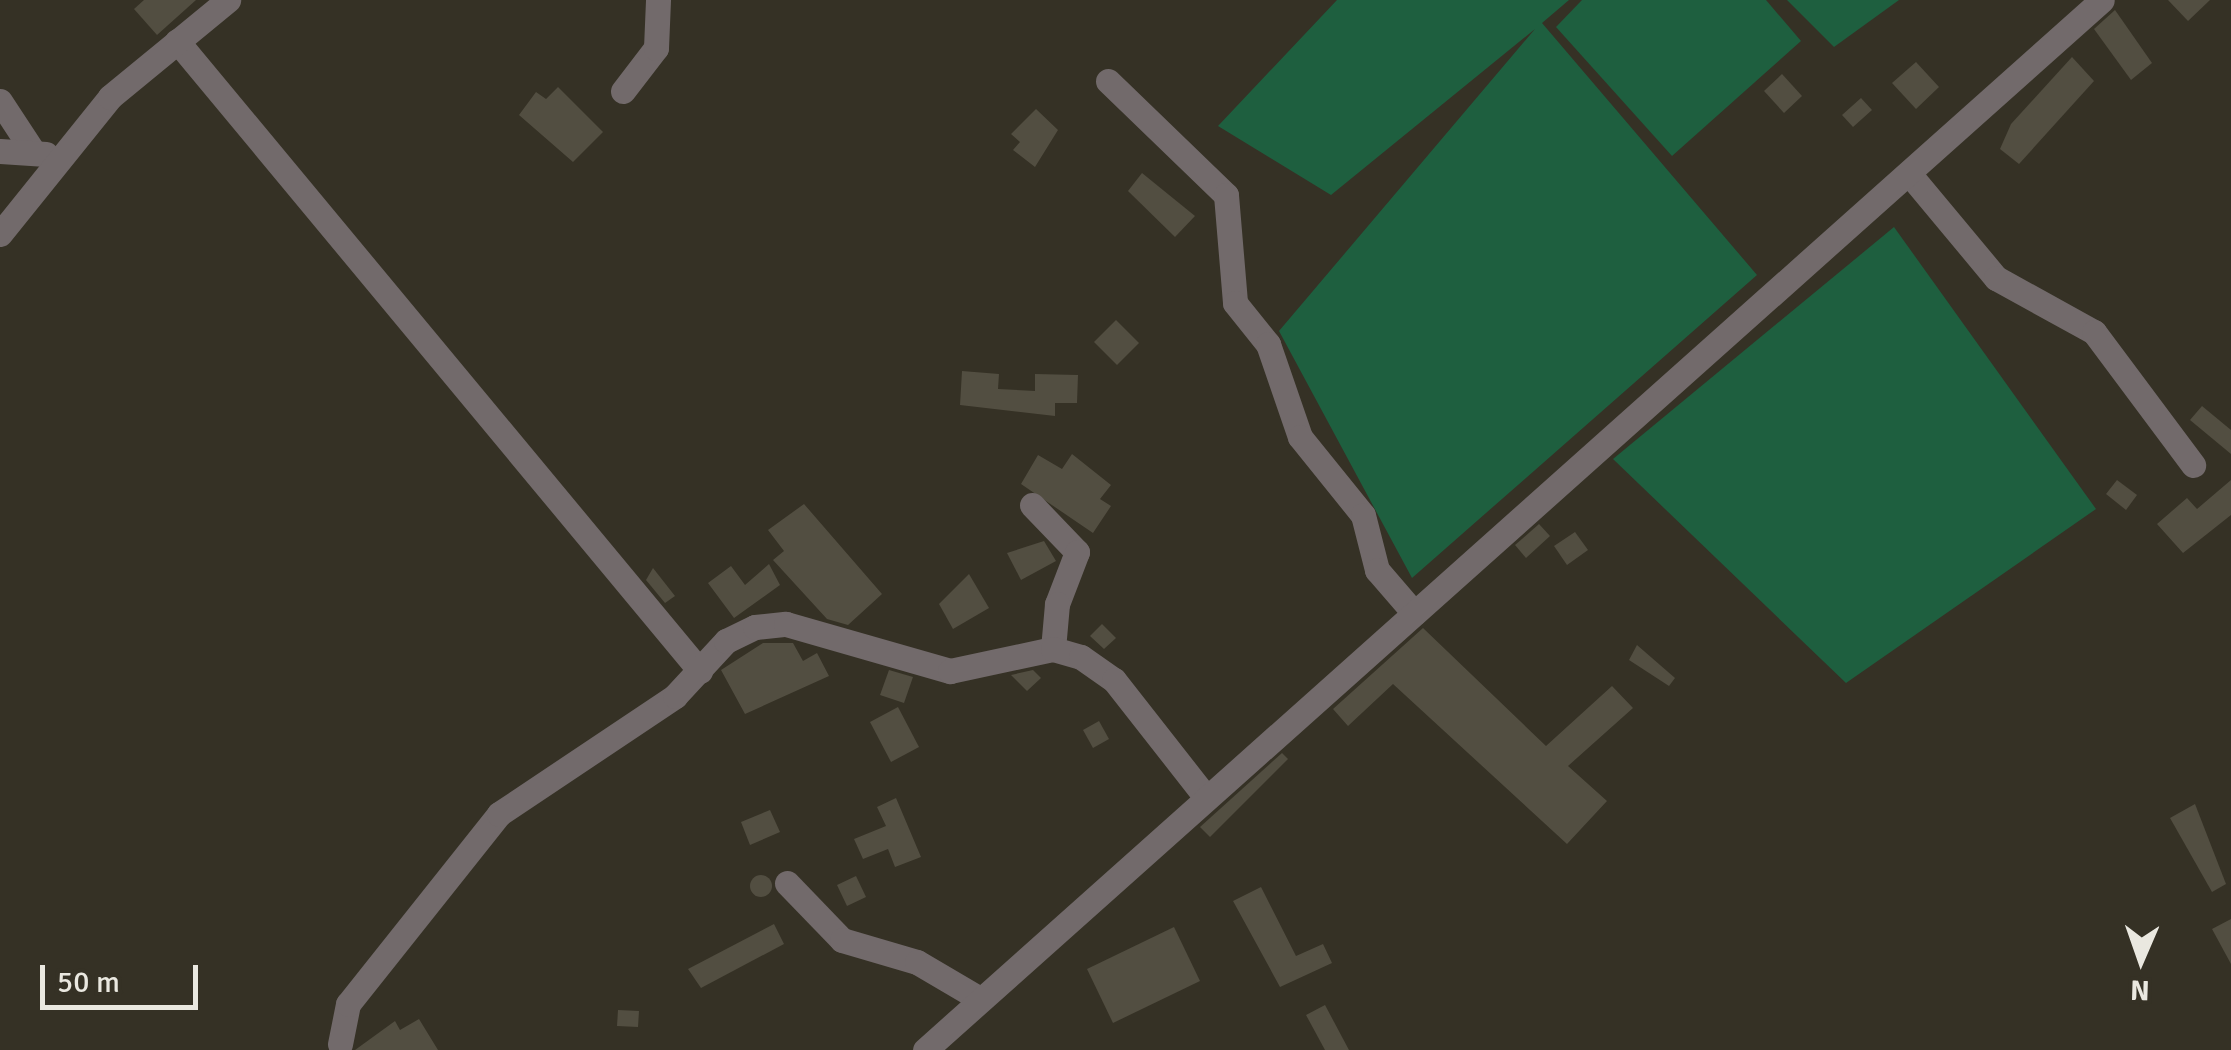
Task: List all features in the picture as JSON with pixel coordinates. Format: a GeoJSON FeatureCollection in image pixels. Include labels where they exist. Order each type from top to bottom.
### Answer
{"type":"FeatureCollection","features":[{"type":"Feature","properties":{"kind":"street"},"geometry":{"type":"LineString","coordinates":[[0,234],[45,154],[228,0]]}},
{"type":"Feature","properties":{"kind":"street"},"geometry":{"type":"LineString","coordinates":[[623,92],[656,48],[658,0]]}},
{"type":"Feature","properties":{"kind":"street"},"geometry":{"type":"LineString","coordinates":[[924,1050],[1205,796],[1911,176],[2102,0]]}},
{"type":"Feature","properties":{"kind":"street"},"geometry":{"type":"LineString","coordinates":[[177,41],[700,671]]}},
{"type":"Feature","properties":{"kind":"street"},"geometry":{"type":"LineString","coordinates":[[1108,81],[1226,195],[1235,303],[1268,344],[1300,437],[1362,515],[1374,564],[1414,614]]}},
{"type":"Feature","properties":{"kind":"street"},"geometry":{"type":"LineString","coordinates":[[0,101],[45,154]]}},
{"type":"Feature","properties":{"kind":"street"},"geometry":{"type":"LineString","coordinates":[[0,152],[45,154]]}},
{"type":"Feature","properties":{"kind":"street"},"geometry":{"type":"LineString","coordinates":[[1911,176],[1996,278],[2094,332],[2193,465]]}},
{"type":"Feature","properties":{"kind":"street"},"geometry":{"type":"LineString","coordinates":[[1032,505],[1077,552],[1057,604],[1053,649]]}},
{"type":"Feature","properties":{"kind":"street"},"geometry":{"type":"LineString","coordinates":[[340,1044],[348,1004],[498,814],[700,671],[726,641],[786,624],[950,671],[1053,649],[1114,680],[1205,796]]}},
{"type":"Feature","properties":{"kind":"street"},"geometry":{"type":"LineString","coordinates":[[788,884],[842,940],[917,962],[980,999]]}},
{"type":"Feature","properties":{"kind":"green space"},"geometry":{"type":"Polygon","coordinates":[[[1337,0],[1569,0],[1542,23],[1757,275],[1412,578],[1279,331],[1535,29],[1331,195],[1218,126],[1337,0]]]}},
{"type":"Feature","properties":{"kind":"green space"},"geometry":{"type":"Polygon","coordinates":[[[1582,0],[1766,0],[1801,41],[1672,156],[1556,27],[1582,0]]]}},
{"type":"Feature","properties":{"kind":"green space"},"geometry":{"type":"Polygon","coordinates":[[[1787,0],[1899,0],[1834,47],[1787,0]]]}},
{"type":"Feature","properties":{"kind":"green space"},"geometry":{"type":"Polygon","coordinates":[[[1894,227],[2096,509],[1846,683],[1613,459],[1894,227]]]}},
{"type":"Feature","properties":{"kind":"building"},"geometry":{"type":"Polygon","coordinates":[[[144,0],[196,0],[157,35],[134,9],[144,0]]]}},
{"type":"Feature","properties":{"kind":"building"},"geometry":{"type":"Polygon","coordinates":[[[2168,0],[2210,0],[2188,21],[2168,0]]]}},
{"type":"Feature","properties":{"kind":"building"},"geometry":{"type":"Polygon","coordinates":[[[2115,10],[2152,63],[2131,80],[2094,29],[2115,10]]]}},
{"type":"Feature","properties":{"kind":"building"},"geometry":{"type":"Polygon","coordinates":[[[2072,57],[2094,81],[2019,164],[2000,149],[2011,124],[2072,57]]]}},
{"type":"Feature","properties":{"kind":"building"},"geometry":{"type":"Polygon","coordinates":[[[1916,62],[1939,87],[1916,109],[1892,83],[1916,62]]]}},
{"type":"Feature","properties":{"kind":"building"},"geometry":{"type":"Polygon","coordinates":[[[1782,74],[1802,96],[1784,113],[1764,91],[1782,74]]]}},
{"type":"Feature","properties":{"kind":"building"},"geometry":{"type":"Polygon","coordinates":[[[558,87],[603,132],[573,162],[519,115],[536,92],[546,99],[558,87]]]}},
{"type":"Feature","properties":{"kind":"building"},"geometry":{"type":"Polygon","coordinates":[[[1861,98],[1872,110],[1853,127],[1842,115],[1861,98]]]}},
{"type":"Feature","properties":{"kind":"building"},"geometry":{"type":"Polygon","coordinates":[[[1036,109],[1058,130],[1035,167],[1013,150],[1020,142],[1011,134],[1036,109]]]}},
{"type":"Feature","properties":{"kind":"building"},"geometry":{"type":"Polygon","coordinates":[[[1142,173],[1195,216],[1175,237],[1128,191],[1142,173]]]}},
{"type":"Feature","properties":{"kind":"building"},"geometry":{"type":"Polygon","coordinates":[[[1116,320],[1139,343],[1117,365],[1094,342],[1116,320]]]}},
{"type":"Feature","properties":{"kind":"building"},"geometry":{"type":"Polygon","coordinates":[[[962,371],[999,374],[998,389],[1035,391],[1035,374],[1078,375],[1077,403],[1055,403],[1055,416],[960,405],[962,371]]]}},
{"type":"Feature","properties":{"kind":"building"},"geometry":{"type":"Polygon","coordinates":[[[2202,406],[2231,430],[2231,454],[2190,420],[2202,406]]]}},
{"type":"Feature","properties":{"kind":"building"},"geometry":{"type":"Polygon","coordinates":[[[1072,454],[1111,485],[1100,499],[1111,506],[1093,533],[1021,484],[1038,455],[1062,469],[1072,454]]]}},
{"type":"Feature","properties":{"kind":"building"},"geometry":{"type":"Polygon","coordinates":[[[2117,480],[2137,495],[2126,510],[2106,494],[2117,480]]]}},
{"type":"Feature","properties":{"kind":"building"},"geometry":{"type":"Polygon","coordinates":[[[2231,480],[2231,515],[2183,553],[2157,524],[2187,498],[2197,509],[2231,480]]]}},
{"type":"Feature","properties":{"kind":"building"},"geometry":{"type":"Polygon","coordinates":[[[804,504],[882,594],[848,625],[827,619],[773,560],[784,551],[768,530],[804,504]]]}},
{"type":"Feature","properties":{"kind":"building"},"geometry":{"type":"Polygon","coordinates":[[[1539,524],[1550,536],[1526,558],[1515,545],[1539,524]]]}},
{"type":"Feature","properties":{"kind":"building"},"geometry":{"type":"Polygon","coordinates":[[[1575,532],[1588,550],[1567,565],[1554,546],[1575,532]]]}},
{"type":"Feature","properties":{"kind":"building"},"geometry":{"type":"Polygon","coordinates":[[[1044,541],[1056,561],[1021,580],[1007,553],[1044,541]]]}},
{"type":"Feature","properties":{"kind":"building"},"geometry":{"type":"Polygon","coordinates":[[[769,564],[780,585],[734,618],[708,583],[731,566],[745,585],[769,564]]]}},
{"type":"Feature","properties":{"kind":"building"},"geometry":{"type":"Polygon","coordinates":[[[653,568],[675,596],[665,603],[646,580],[653,568]]]}},
{"type":"Feature","properties":{"kind":"building"},"geometry":{"type":"Polygon","coordinates":[[[969,574],[989,608],[953,629],[939,604],[969,574]]]}},
{"type":"Feature","properties":{"kind":"building"},"geometry":{"type":"Polygon","coordinates":[[[1102,624],[1116,638],[1104,649],[1090,636],[1102,624]]]}},
{"type":"Feature","properties":{"kind":"building"},"geometry":{"type":"Polygon","coordinates":[[[1423,628],[1546,746],[1612,686],[1633,708],[1568,766],[1607,801],[1567,844],[1393,684],[1348,726],[1333,709],[1423,628]]]}},
{"type":"Feature","properties":{"kind":"building"},"geometry":{"type":"Polygon","coordinates":[[[763,643],[793,643],[803,661],[817,653],[829,676],[745,714],[721,670],[763,643]]]}},
{"type":"Feature","properties":{"kind":"building"},"geometry":{"type":"Polygon","coordinates":[[[1637,645],[1675,678],[1669,686],[1629,660],[1637,645]]]}},
{"type":"Feature","properties":{"kind":"building"},"geometry":{"type":"Polygon","coordinates":[[[889,670],[913,677],[904,703],[880,695],[889,670]]]}},
{"type":"Feature","properties":{"kind":"building"},"geometry":{"type":"Polygon","coordinates":[[[1033,670],[1041,678],[1027,691],[1011,675],[1033,670]]]}},
{"type":"Feature","properties":{"kind":"building"},"geometry":{"type":"Polygon","coordinates":[[[898,707],[919,747],[891,762],[870,722],[898,707]]]}},
{"type":"Feature","properties":{"kind":"building"},"geometry":{"type":"Polygon","coordinates":[[[1099,721],[1109,739],[1093,748],[1083,730],[1099,721]]]}},
{"type":"Feature","properties":{"kind":"building"},"geometry":{"type":"Polygon","coordinates":[[[1282,753],[1288,759],[1210,837],[1200,827],[1282,753]]]}},
{"type":"Feature","properties":{"kind":"building"},"geometry":{"type":"Polygon","coordinates":[[[896,798],[921,857],[895,867],[888,849],[863,859],[854,839],[886,826],[877,807],[896,798]]]}},
{"type":"Feature","properties":{"kind":"building"},"geometry":{"type":"Polygon","coordinates":[[[2195,804],[2226,884],[2212,892],[2170,818],[2195,804]]]}},
{"type":"Feature","properties":{"kind":"building"},"geometry":{"type":"Polygon","coordinates":[[[770,810],[780,832],[750,845],[741,822],[770,810]]]}},
{"type":"Feature","properties":{"kind":"building"},"geometry":{"type":"Polygon","coordinates":[[[761,875],[769,878],[769,894],[761,897],[753,894],[750,886],[753,878],[761,875]]]}},
{"type":"Feature","properties":{"kind":"building"},"geometry":{"type":"Polygon","coordinates":[[[856,876],[866,897],[847,906],[837,885],[856,876]]]}},
{"type":"Feature","properties":{"kind":"building"},"geometry":{"type":"Polygon","coordinates":[[[1261,887],[1296,956],[1323,944],[1332,963],[1280,987],[1233,901],[1261,887]]]}},
{"type":"Feature","properties":{"kind":"building"},"geometry":{"type":"Polygon","coordinates":[[[2231,919],[2231,964],[2212,929],[2231,919]]]}},
{"type":"Feature","properties":{"kind":"building"},"geometry":{"type":"Polygon","coordinates":[[[774,924],[784,944],[701,988],[688,969],[774,924]]]}},
{"type":"Feature","properties":{"kind":"building"},"geometry":{"type":"Polygon","coordinates":[[[1174,927],[1200,981],[1113,1023],[1087,969],[1174,927]]]}},
{"type":"Feature","properties":{"kind":"building"},"geometry":{"type":"Polygon","coordinates":[[[1325,1005],[1349,1050],[1325,1050],[1306,1015],[1325,1005]]]}},
{"type":"Feature","properties":{"kind":"building"},"geometry":{"type":"Polygon","coordinates":[[[618,1010],[639,1011],[638,1027],[617,1026],[618,1010]]]}},
{"type":"Feature","properties":{"kind":"building"},"geometry":{"type":"Polygon","coordinates":[[[419,1019],[438,1050],[355,1050],[395,1021],[400,1030],[419,1019]]]}}]}
